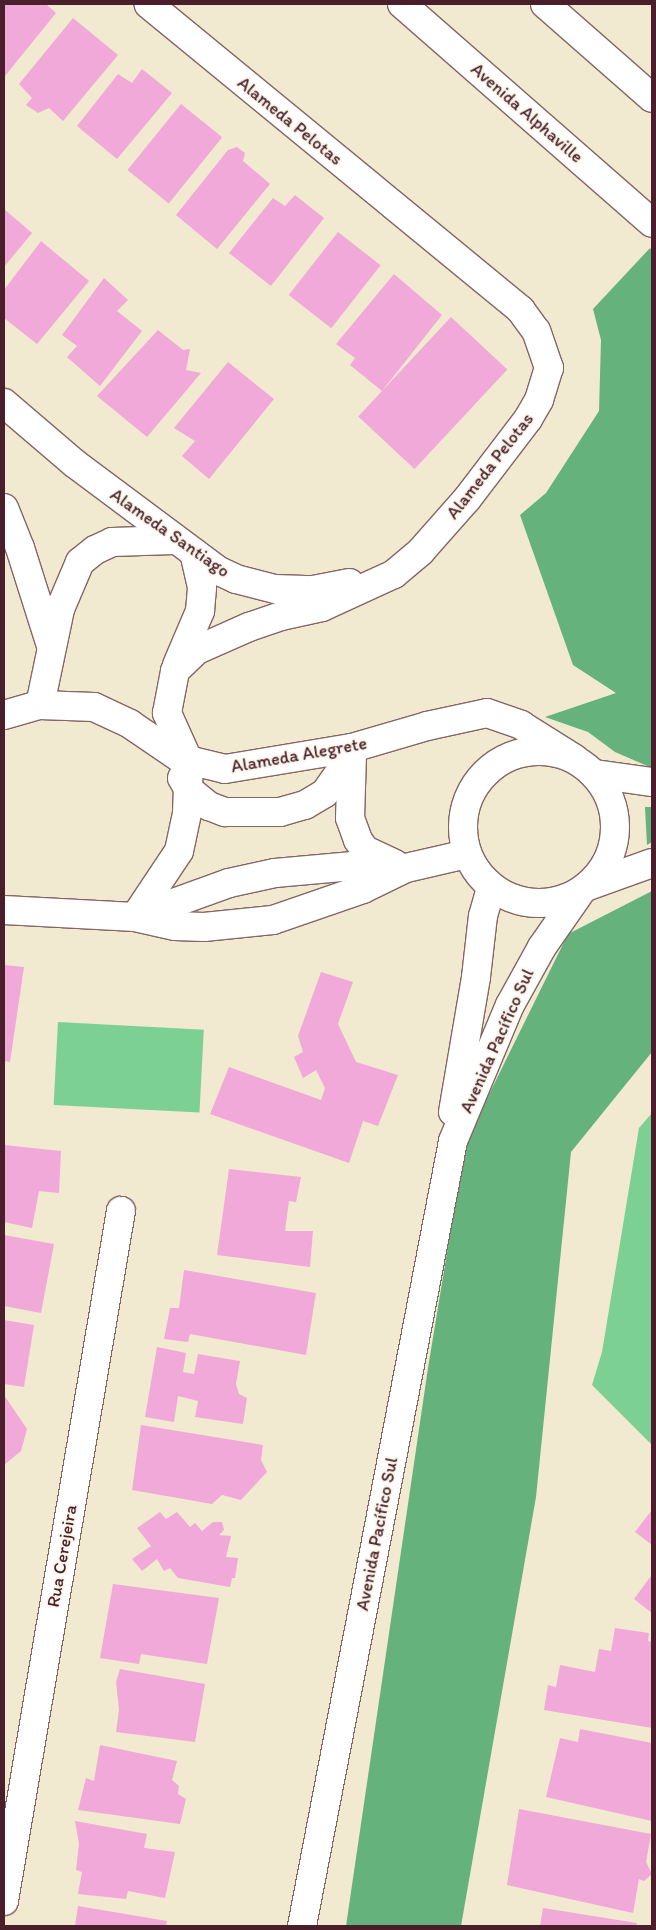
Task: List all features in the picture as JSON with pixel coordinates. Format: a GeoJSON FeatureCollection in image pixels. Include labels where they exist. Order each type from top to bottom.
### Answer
{"type":"FeatureCollection","features":[{"type":"Feature","properties":{"kind":"street","name":"Alameda Pelotas"},"geometry":{"type":"LineString","coordinates":[[148,4],[486,279],[521,310],[536,331],[549,368],[539,400],[528,419],[467,499],[421,551],[394,574],[322,607],[249,627],[197,650],[175,670]]}},
{"type":"Feature","properties":{"kind":"street","name":"Avenida Alphaville"},"geometry":{"type":"LineString","coordinates":[[402,4],[652,223]]}},
{"type":"Feature","properties":{"kind":"street"},"geometry":{"type":"LineString","coordinates":[[545,4],[652,98]]}},
{"type":"Feature","properties":{"kind":"street","name":"Alameda Santiago"},"geometry":{"type":"LineString","coordinates":[[4,403],[74,464],[184,546],[236,579],[275,589],[331,588],[394,574]]}},
{"type":"Feature","properties":{"kind":"street"},"geometry":{"type":"LineString","coordinates":[[4,508],[20,548],[52,649]]}},
{"type":"Feature","properties":{"kind":"street"},"geometry":{"type":"LineString","coordinates":[[40,704],[60,609],[80,562],[95,550],[112,542],[184,546],[202,586],[200,611],[175,670],[167,713],[189,790],[180,851],[135,917]]}},
{"type":"Feature","properties":{"kind":"street","name":"Alameda Alegrete"},"geometry":{"type":"LineString","coordinates":[[4,715],[40,704],[94,708],[130,724],[178,756],[225,768],[352,748],[427,726],[487,713],[521,725],[585,766]]}},
{"type":"Feature","properties":{"kind":"street"},"geometry":{"type":"LineString","coordinates":[[189,790],[209,806],[225,812],[280,812],[305,805],[325,793],[342,769],[352,748]]}},
{"type":"Feature","properties":{"kind":"street"},"geometry":{"type":"LineString","coordinates":[[352,748],[350,818],[358,840],[365,850],[406,868]]}},
{"type":"Feature","properties":{"kind":"street"},"geometry":{"type":"LineString","coordinates":[[652,782],[585,766],[551,751],[526,751],[503,759],[483,774],[468,796],[462,820],[467,854],[474,869],[491,888],[514,900],[539,904],[583,890],[652,863]]}},
{"type":"Feature","properties":{"kind":"street"},"geometry":{"type":"LineString","coordinates":[[583,890],[604,868],[614,844],[616,818],[609,794],[585,766]]}},
{"type":"Feature","properties":{"kind":"street"},"geometry":{"type":"LineString","coordinates":[[7,909],[135,917],[175,926],[204,927],[273,920],[363,889],[406,868],[467,854]]}},
{"type":"Feature","properties":{"kind":"street"},"geometry":{"type":"LineString","coordinates":[[135,917],[229,883],[275,873],[353,866],[406,868]]}},
{"type":"Feature","properties":{"kind":"street","name":"Avenida Pacífico Sul"},"geometry":{"type":"LineString","coordinates":[[302,1926],[453,1141],[456,1088],[476,977],[483,916],[491,888]]}},
{"type":"Feature","properties":{"kind":"street","name":"Avenida Pacífico Sul"},"geometry":{"type":"LineString","coordinates":[[453,1141],[510,1005],[545,942],[583,890]]}},
{"type":"Feature","properties":{"kind":"street","name":"Rua Cerejeira"},"geometry":{"type":"LineString","coordinates":[[4,1901],[121,1210]]}},
{"type":"Feature","properties":{"kind":"green space"},"geometry":{"type":"Polygon","coordinates":[[[650,248],[652,251],[652,768],[615,752],[588,732],[545,717],[616,693],[573,665],[520,515],[546,493],[599,411],[601,340],[593,309],[650,248]]]}},
{"type":"Feature","properties":{"kind":"green space"},"geometry":{"type":"Polygon","coordinates":[[[645,807],[652,807],[652,842],[647,845],[645,807]]]}},
{"type":"Feature","properties":{"kind":"green space"},"geometry":{"type":"Polygon","coordinates":[[[652,891],[652,1052],[571,1152],[536,1497],[461,1926],[346,1926],[428,1368],[465,1143],[568,934],[652,891]]]}},
{"type":"Feature","properties":{"kind":"green space"},"geometry":{"type":"Polygon","coordinates":[[[58,1022],[204,1030],[199,1113],[54,1105],[58,1022]]]}},
{"type":"Feature","properties":{"kind":"green space"},"geometry":{"type":"Polygon","coordinates":[[[652,1113],[652,1445],[592,1385],[602,1352],[639,1128],[652,1113]]]}},
{"type":"Feature","properties":{"kind":"building"},"geometry":{"type":"Polygon","coordinates":[[[4,4],[46,4],[56,13],[5,76],[4,4]]]}},
{"type":"Feature","properties":{"kind":"building"},"geometry":{"type":"Polygon","coordinates":[[[73,18],[118,55],[63,121],[49,108],[38,113],[26,105],[32,98],[19,84],[73,18]]]}},
{"type":"Feature","properties":{"kind":"building"},"geometry":{"type":"Polygon","coordinates":[[[142,69],[172,93],[117,159],[77,126],[118,74],[132,83],[142,69]]]}},
{"type":"Feature","properties":{"kind":"building"},"geometry":{"type":"Polygon","coordinates":[[[181,104],[222,137],[169,203],[128,170],[181,104]]]}},
{"type":"Feature","properties":{"kind":"building"},"geometry":{"type":"Polygon","coordinates":[[[237,147],[245,153],[243,161],[270,184],[217,249],[176,215],[228,150],[237,147]]]}},
{"type":"Feature","properties":{"kind":"building"},"geometry":{"type":"Polygon","coordinates":[[[295,195],[324,218],[271,286],[229,253],[273,198],[285,206],[295,195]]]}},
{"type":"Feature","properties":{"kind":"building"},"geometry":{"type":"Polygon","coordinates":[[[4,209],[32,233],[4,267],[4,209]]]}},
{"type":"Feature","properties":{"kind":"building"},"geometry":{"type":"Polygon","coordinates":[[[338,232],[381,265],[331,328],[289,295],[338,232]]]}},
{"type":"Feature","properties":{"kind":"building"},"geometry":{"type":"Polygon","coordinates":[[[41,241],[89,281],[37,344],[4,318],[4,290],[41,241]]]}},
{"type":"Feature","properties":{"kind":"building"},"geometry":{"type":"Polygon","coordinates":[[[394,274],[442,315],[382,391],[350,365],[355,358],[336,344],[394,274]]]}},
{"type":"Feature","properties":{"kind":"building"},"geometry":{"type":"Polygon","coordinates":[[[104,278],[128,300],[117,311],[142,331],[100,386],[67,357],[77,346],[62,335],[104,278]]]}},
{"type":"Feature","properties":{"kind":"building"},"geometry":{"type":"Polygon","coordinates":[[[451,317],[507,370],[415,469],[358,416],[451,317]]]}},
{"type":"Feature","properties":{"kind":"building"},"geometry":{"type":"Polygon","coordinates":[[[158,330],[183,350],[190,349],[186,370],[201,373],[147,437],[97,396],[158,330]]]}},
{"type":"Feature","properties":{"kind":"building"},"geometry":{"type":"Polygon","coordinates":[[[228,362],[274,399],[209,479],[182,456],[195,441],[174,428],[228,362]]]}},
{"type":"Feature","properties":{"kind":"building"},"geometry":{"type":"Polygon","coordinates":[[[4,965],[24,967],[10,1062],[4,1061],[4,965]]]}},
{"type":"Feature","properties":{"kind":"building"},"geometry":{"type":"Polygon","coordinates":[[[321,972],[353,982],[338,1024],[356,1062],[398,1075],[378,1126],[363,1121],[349,1163],[210,1114],[229,1067],[321,1100],[325,1088],[316,1070],[303,1078],[294,1057],[303,1052],[298,1036],[321,972]]]}},
{"type":"Feature","properties":{"kind":"building"},"geometry":{"type":"Polygon","coordinates":[[[4,1145],[61,1151],[59,1193],[39,1191],[32,1228],[4,1222],[4,1145]]]}},
{"type":"Feature","properties":{"kind":"building"},"geometry":{"type":"Polygon","coordinates":[[[229,1169],[301,1177],[296,1202],[289,1201],[285,1231],[313,1231],[310,1267],[217,1255],[229,1169]]]}},
{"type":"Feature","properties":{"kind":"building"},"geometry":{"type":"Polygon","coordinates":[[[4,1235],[54,1244],[41,1313],[4,1306],[4,1235]]]}},
{"type":"Feature","properties":{"kind":"building"},"geometry":{"type":"Polygon","coordinates":[[[184,1270],[316,1293],[306,1355],[190,1334],[188,1342],[164,1339],[170,1308],[179,1308],[184,1270]]]}},
{"type":"Feature","properties":{"kind":"building"},"geometry":{"type":"Polygon","coordinates":[[[4,1320],[34,1325],[24,1387],[4,1384],[4,1320]]]}},
{"type":"Feature","properties":{"kind":"building"},"geometry":{"type":"Polygon","coordinates":[[[157,1347],[186,1353],[183,1372],[194,1374],[198,1354],[240,1361],[236,1384],[239,1394],[247,1398],[243,1424],[195,1417],[198,1401],[178,1396],[174,1422],[145,1417],[157,1347]]]}},
{"type":"Feature","properties":{"kind":"building"},"geometry":{"type":"Polygon","coordinates":[[[4,1395],[27,1429],[21,1451],[4,1465],[4,1395]]]}},
{"type":"Feature","properties":{"kind":"building"},"geometry":{"type":"Polygon","coordinates":[[[141,1425],[263,1445],[261,1460],[267,1472],[241,1500],[222,1495],[212,1504],[132,1490],[141,1425]]]}},
{"type":"Feature","properties":{"kind":"building"},"geometry":{"type":"Polygon","coordinates":[[[652,1510],[652,1545],[635,1532],[652,1510]]]}},
{"type":"Feature","properties":{"kind":"building"},"geometry":{"type":"Polygon","coordinates":[[[160,1512],[166,1519],[177,1512],[190,1527],[195,1523],[202,1531],[213,1522],[222,1522],[224,1530],[219,1535],[231,1536],[226,1557],[238,1558],[235,1578],[232,1578],[230,1587],[178,1578],[170,1568],[164,1571],[157,1559],[142,1571],[132,1559],[151,1546],[137,1528],[160,1512]]]}},
{"type":"Feature","properties":{"kind":"building"},"geometry":{"type":"Polygon","coordinates":[[[652,1577],[652,1613],[634,1599],[652,1577]]]}},
{"type":"Feature","properties":{"kind":"building"},"geometry":{"type":"Polygon","coordinates":[[[113,1584],[219,1598],[207,1664],[141,1654],[139,1664],[100,1658],[113,1584]]]}},
{"type":"Feature","properties":{"kind":"building"},"geometry":{"type":"Polygon","coordinates":[[[615,1628],[649,1633],[648,1641],[652,1642],[652,1728],[544,1710],[548,1685],[556,1687],[560,1665],[595,1672],[599,1649],[611,1651],[615,1628]]]}},
{"type":"Feature","properties":{"kind":"building"},"geometry":{"type":"Polygon","coordinates":[[[120,1669],[205,1684],[195,1742],[116,1732],[119,1710],[116,1682],[120,1669]]]}},
{"type":"Feature","properties":{"kind":"building"},"geometry":{"type":"Polygon","coordinates":[[[580,1729],[652,1743],[652,1821],[546,1797],[560,1738],[578,1742],[580,1729]]]}},
{"type":"Feature","properties":{"kind":"building"},"geometry":{"type":"Polygon","coordinates":[[[100,1745],[177,1761],[172,1780],[179,1786],[178,1794],[186,1799],[180,1824],[78,1810],[86,1778],[94,1781],[100,1745]]]}},
{"type":"Feature","properties":{"kind":"building"},"geometry":{"type":"Polygon","coordinates":[[[519,1809],[651,1834],[646,1862],[652,1874],[644,1881],[639,1879],[633,1913],[507,1885],[519,1809]]]}},
{"type":"Feature","properties":{"kind":"building"},"geometry":{"type":"Polygon","coordinates":[[[75,1821],[147,1834],[144,1848],[175,1852],[165,1898],[128,1891],[126,1899],[78,1894],[82,1872],[76,1870],[79,1844],[75,1821]]]}},
{"type":"Feature","properties":{"kind":"building"},"geometry":{"type":"Polygon","coordinates":[[[78,1906],[167,1921],[166,1926],[75,1926],[78,1906]]]}},
{"type":"Feature","properties":{"kind":"building"},"geometry":{"type":"Polygon","coordinates":[[[543,1908],[637,1923],[636,1926],[540,1926],[543,1908]]]}}]}
